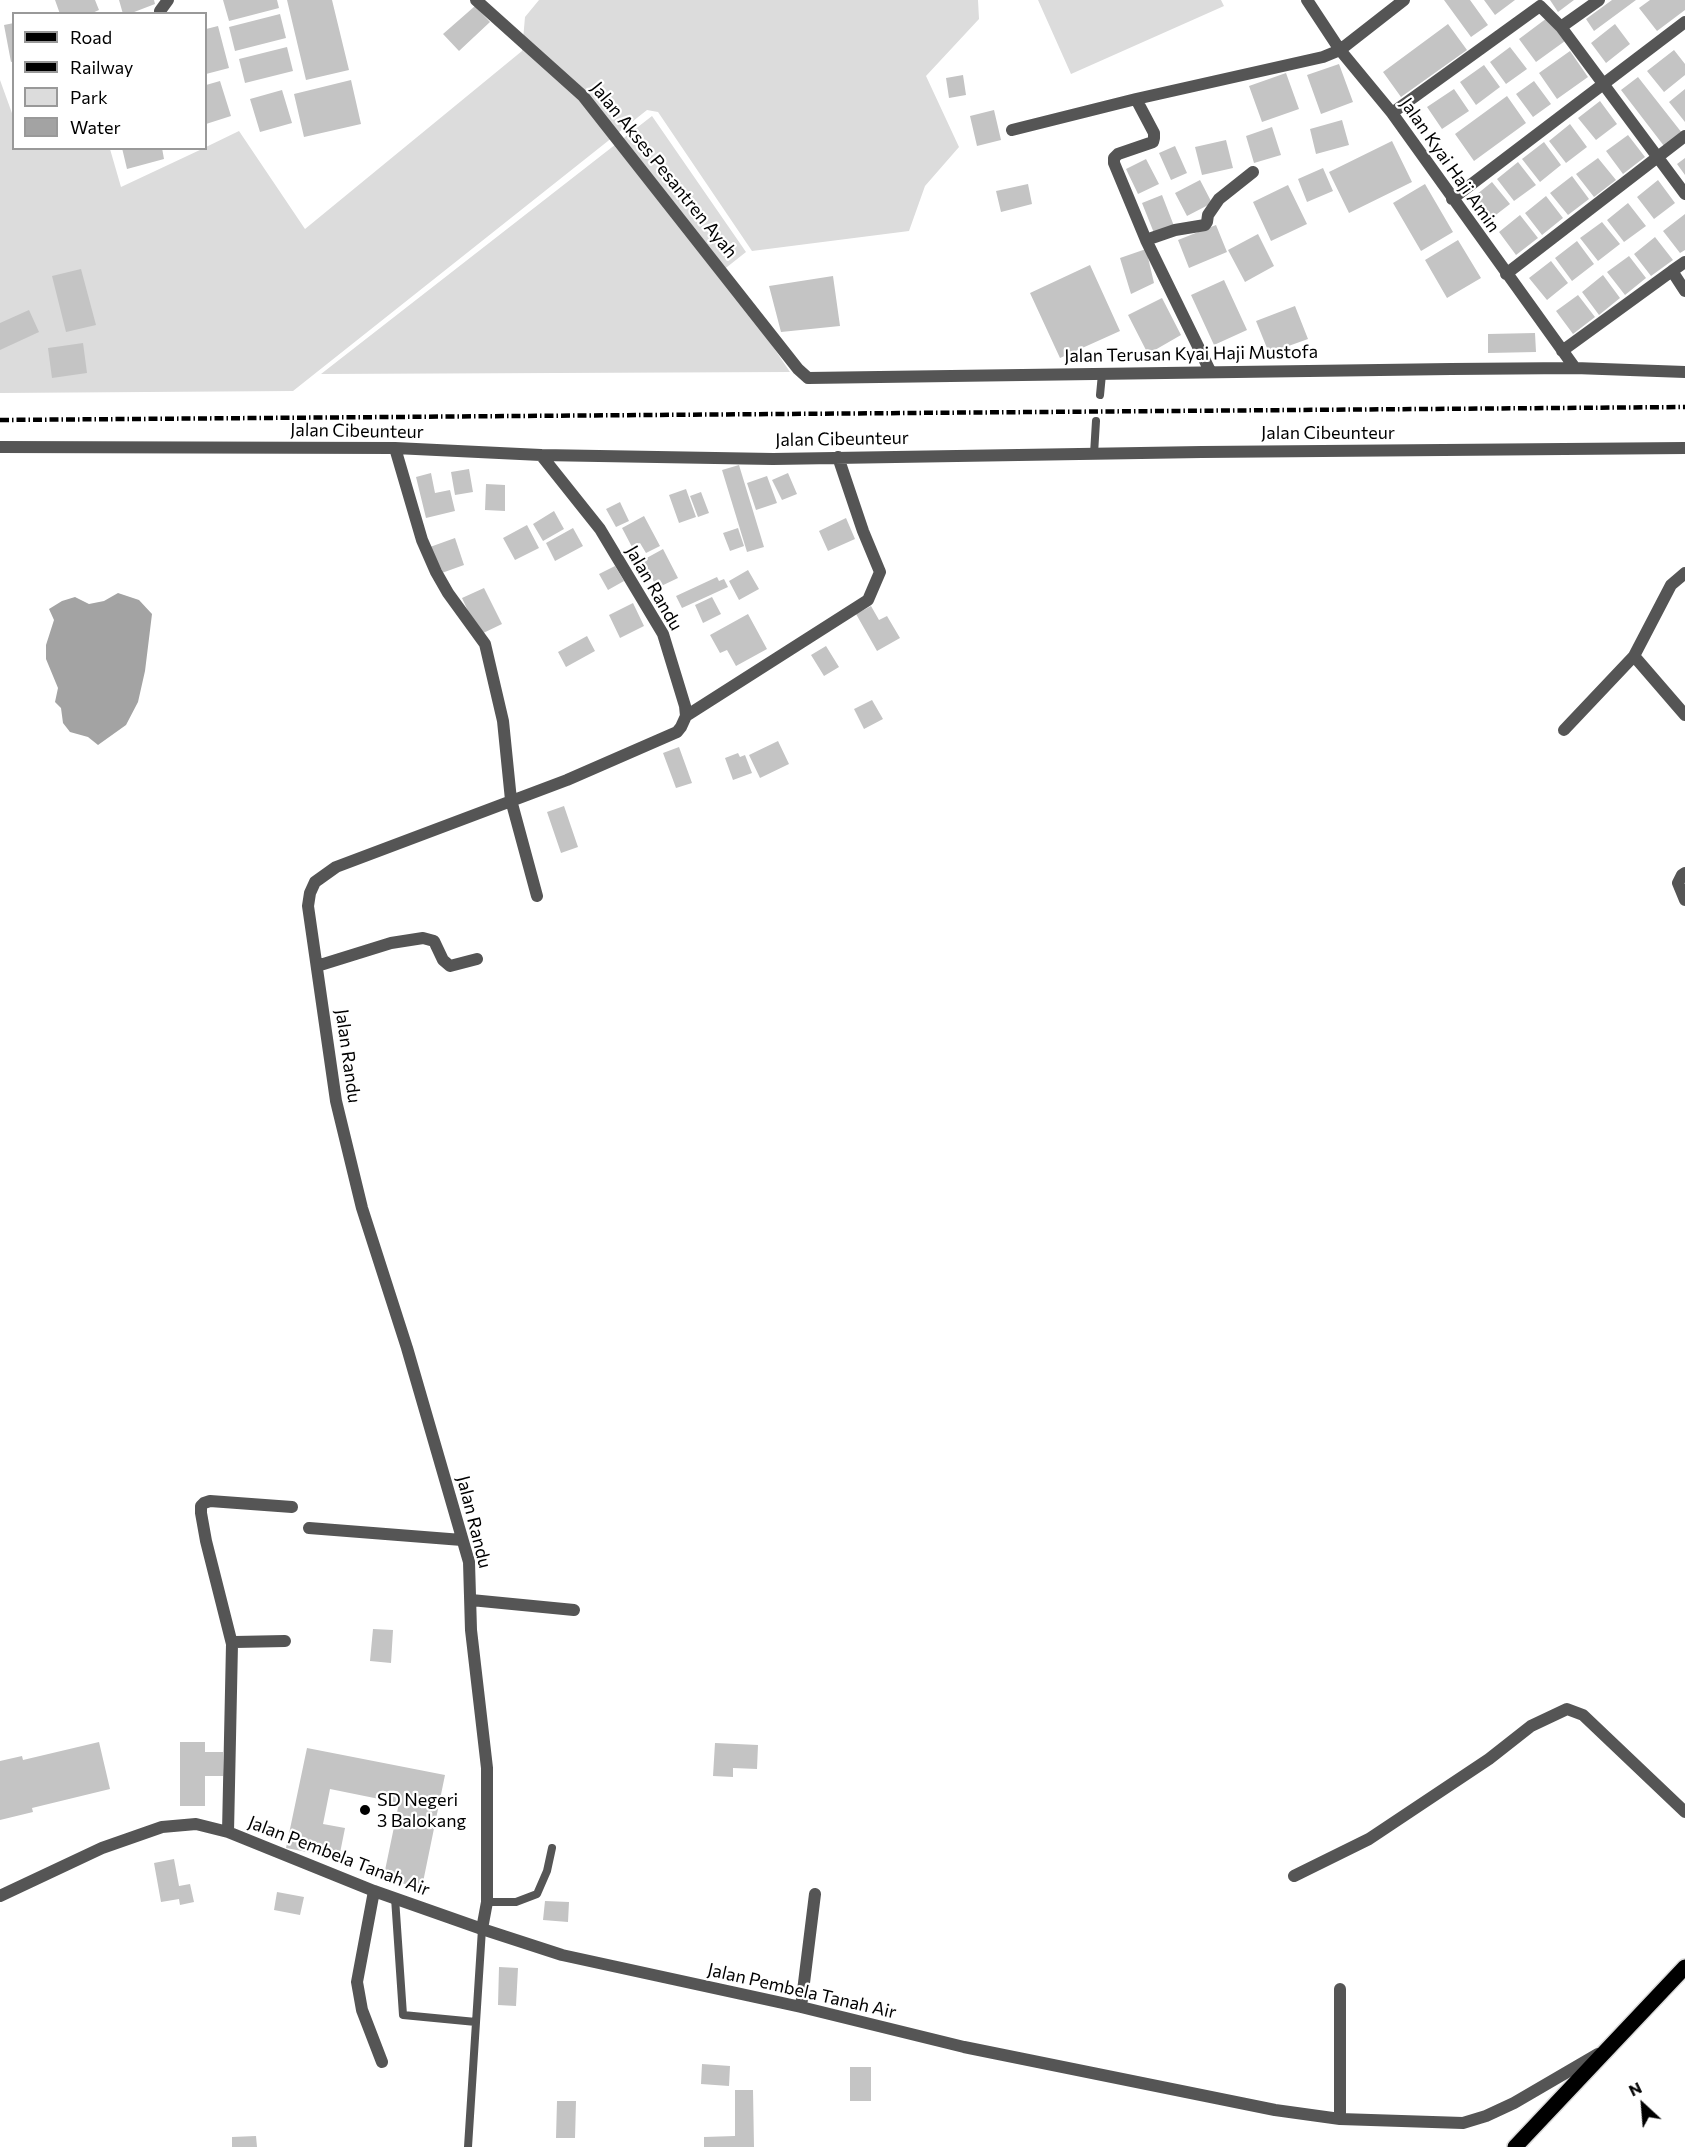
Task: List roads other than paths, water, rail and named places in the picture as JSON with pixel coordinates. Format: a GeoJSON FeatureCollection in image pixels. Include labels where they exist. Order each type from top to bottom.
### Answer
{"type":"FeatureCollection","features":[{"type":"Feature","properties":{"kind":"main road"},"geometry":{"type":"LineString","coordinates":[[1515,2147],[1685,1967]]}},
{"type":"Feature","properties":{"kind":"street","name":"Jalan Akses Pesantren Ayah"},"geometry":{"type":"LineString","coordinates":[[476,0],[583,96],[798,369],[808,378]]}},
{"type":"Feature","properties":{"kind":"street","name":"Jalan Kyai Haji Amin"},"geometry":{"type":"LineString","coordinates":[[1307,0],[1341,50],[1392,113],[1575,368]]}},
{"type":"Feature","properties":{"kind":"street"},"geometry":{"type":"LineString","coordinates":[[1012,130],[1136,99],[1323,57],[1341,50],[1404,0]]}},
{"type":"Feature","properties":{"kind":"street"},"geometry":{"type":"LineString","coordinates":[[1561,27],[1599,0]]}},
{"type":"Feature","properties":{"kind":"street"},"geometry":{"type":"LineString","coordinates":[[1392,113],[1538,3],[1561,27],[1685,194]]}},
{"type":"Feature","properties":{"kind":"street"},"geometry":{"type":"LineString","coordinates":[[1452,199],[1685,22]]}},
{"type":"Feature","properties":{"kind":"street"},"geometry":{"type":"LineString","coordinates":[[1136,99],[1154,133],[1153,142],[1118,154],[1114,158],[1114,163],[1146,240],[1210,371]]}},
{"type":"Feature","properties":{"kind":"street"},"geometry":{"type":"LineString","coordinates":[[1506,274],[1685,136]]}},
{"type":"Feature","properties":{"kind":"street"},"geometry":{"type":"LineString","coordinates":[[1146,240],[1175,230],[1205,225],[1208,215],[1219,199],[1253,172]]}},
{"type":"Feature","properties":{"kind":"street"},"geometry":{"type":"LineString","coordinates":[[1562,351],[1685,262]]}},
{"type":"Feature","properties":{"kind":"street"},"geometry":{"type":"LineString","coordinates":[[1672,271],[1685,291]]}},
{"type":"Feature","properties":{"kind":"street","name":"Jalan Terusan Kyai Haji Mustofa"},"geometry":{"type":"LineString","coordinates":[[808,378],[1575,368],[1685,372]]}},
{"type":"Feature","properties":{"kind":"street","name":"Jalan Cibeunteur"},"geometry":{"type":"LineString","coordinates":[[0,447],[394,448],[541,455],[773,459],[1685,448]]}},
{"type":"Feature","properties":{"kind":"street"},"geometry":{"type":"LineString","coordinates":[[394,448],[422,540],[436,572],[484,644],[502,721],[511,800],[537,896]]}},
{"type":"Feature","properties":{"kind":"street","name":"Jalan Randu"},"geometry":{"type":"LineString","coordinates":[[482,1929],[487,1902],[487,1768],[471,1630],[469,1562],[407,1348],[362,1208],[336,1101],[308,906],[315,882],[336,867],[567,780],[677,732],[681,727],[686,716],[685,706],[663,634],[600,529],[541,455]]}},
{"type":"Feature","properties":{"kind":"street"},"geometry":{"type":"LineString","coordinates":[[686,716],[868,600],[880,573],[838,457]]}},
{"type":"Feature","properties":{"kind":"street"},"geometry":{"type":"LineString","coordinates":[[1564,730],[1634,656],[1671,585],[1685,573]]}},
{"type":"Feature","properties":{"kind":"street"},"geometry":{"type":"LineString","coordinates":[[1634,656],[1685,715]]}},
{"type":"Feature","properties":{"kind":"street"},"geometry":{"type":"LineString","coordinates":[[1685,873],[1678,883],[1685,900]]}},
{"type":"Feature","properties":{"kind":"street"},"geometry":{"type":"LineString","coordinates":[[317,966],[391,943],[423,938],[434,941],[443,960],[450,966],[477,959]]}},
{"type":"Feature","properties":{"kind":"street"},"geometry":{"type":"LineString","coordinates":[[228,1832],[232,1644],[206,1541],[201,1506],[210,1501],[292,1507]]}},
{"type":"Feature","properties":{"kind":"street"},"geometry":{"type":"LineString","coordinates":[[309,1528],[462,1540]]}},
{"type":"Feature","properties":{"kind":"street"},"geometry":{"type":"LineString","coordinates":[[471,1600],[574,1610]]}},
{"type":"Feature","properties":{"kind":"street"},"geometry":{"type":"LineString","coordinates":[[232,1644],[235,1642],[285,1641]]}},
{"type":"Feature","properties":{"kind":"street"},"geometry":{"type":"LineString","coordinates":[[1294,1876],[1369,1839],[1489,1759],[1531,1726],[1567,1709],[1583,1715],[1685,1812]]}},
{"type":"Feature","properties":{"kind":"street","name":"Jalan Pembela Tanah Air"},"geometry":{"type":"LineString","coordinates":[[0,1896],[102,1848],[162,1827],[196,1824],[228,1832],[374,1891],[562,1955],[801,2007],[964,2047],[1275,2110],[1340,2119],[1463,2122],[1486,2116],[1515,2103],[1610,2047]]}},
{"type":"Feature","properties":{"kind":"street"},"geometry":{"type":"LineString","coordinates":[[374,1891],[357,1982],[362,2010],[382,2062]]}},
{"type":"Feature","properties":{"kind":"street"},"geometry":{"type":"LineString","coordinates":[[801,2007],[815,1894]]}},
{"type":"Feature","properties":{"kind":"street"},"geometry":{"type":"LineString","coordinates":[[1340,1989],[1340,2119]]}},
{"type":"Feature","properties":{"kind":"lane"},"geometry":{"type":"LineString","coordinates":[[1100,395],[1102,374]]}},
{"type":"Feature","properties":{"kind":"lane"},"geometry":{"type":"LineString","coordinates":[[1094,454],[1096,420]]}},
{"type":"Feature","properties":{"kind":"lane"},"geometry":{"type":"LineString","coordinates":[[487,1902],[516,1902],[537,1894],[547,1871],[552,1848]]}},
{"type":"Feature","properties":{"kind":"lane"},"geometry":{"type":"LineString","coordinates":[[395,1898],[403,2015],[476,2022]]}},
{"type":"Feature","properties":{"kind":"lane"},"geometry":{"type":"LineString","coordinates":[[468,2147],[482,1929]]}},
{"type":"Feature","properties":{"kind":"water"},"geometry":{"type":"Polygon","coordinates":[[[118,593],[139,600],[152,614],[145,671],[138,702],[126,725],[98,745],[88,737],[70,732],[63,723],[61,708],[55,702],[58,688],[46,659],[46,645],[54,620],[49,609],[62,601],[75,597],[89,604],[104,601],[118,593]]]}},
{"type":"Feature","properties":{"kind":"railway"},"geometry":{"type":"LineString","coordinates":[[0,420],[1685,407]]}},
{"type":"Feature","properties":{"kind":"place","name":"SD Negeri 3 Balokang"},"geometry":{"type":"Point","coordinates":[365,1810]}}]}
